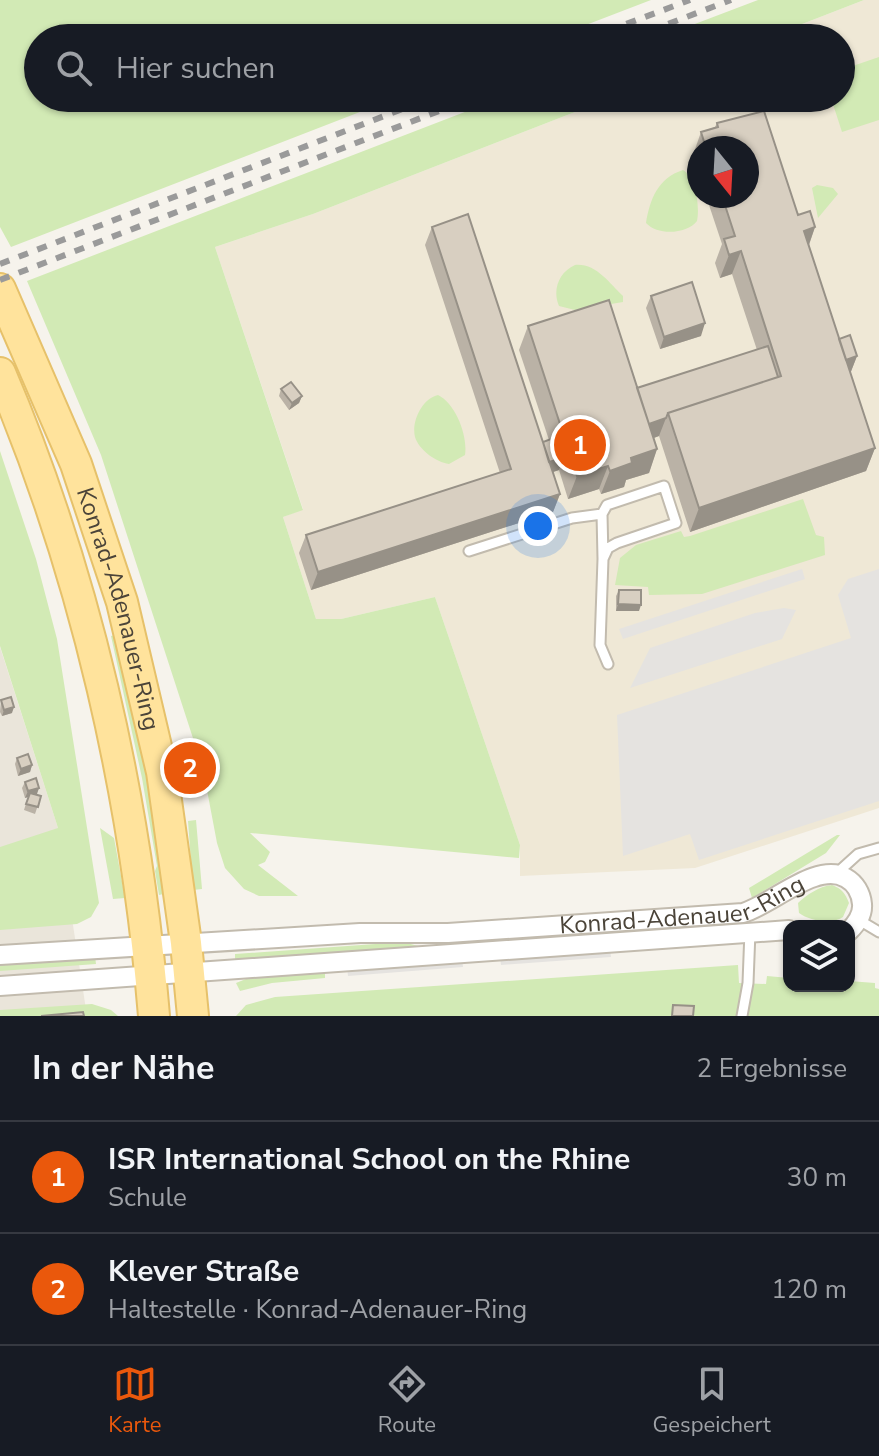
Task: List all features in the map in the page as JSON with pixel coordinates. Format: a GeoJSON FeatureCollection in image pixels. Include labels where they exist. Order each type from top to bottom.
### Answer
{"type":"FeatureCollection","features":[{"type":"Feature","properties":{"kind":"main road","name":"Konrad-Adenauer-Ring"},"geometry":{"type":"LineString","coordinates":[[0,289],[76,464],[122,602],[162,772],[193,1016]]}},
{"type":"Feature","properties":{"kind":"main road","name":"Konrad-Adenauer-Ring"},"geometry":{"type":"LineString","coordinates":[[0,373],[40,476],[83,612],[122,783],[148,945],[154,1016]]}},
{"type":"Feature","properties":{"kind":"street","name":"Konrad-Adenauer-Ring"},"geometry":{"type":"LineString","coordinates":[[148,945],[187,958],[449,955],[747,922],[760,908],[813,876],[837,873],[851,881],[860,893],[862,906],[855,923]]}},
{"type":"Feature","properties":{"kind":"street","name":"Konrad-Adenauer-Ring"},"geometry":{"type":"LineString","coordinates":[[187,958],[360,933],[448,933],[747,922],[783,929]]}},
{"type":"Feature","properties":{"kind":"street"},"geometry":{"type":"LineString","coordinates":[[448,933],[449,955]]}},
{"type":"Feature","properties":{"kind":"street"},"geometry":{"type":"LineString","coordinates":[[0,955],[148,945]]}},
{"type":"Feature","properties":{"kind":"street"},"geometry":{"type":"LineString","coordinates":[[0,986],[151,976],[187,958]]}},
{"type":"Feature","properties":{"kind":"lane"},"geometry":{"type":"LineString","coordinates":[[603,559],[608,548],[617,543],[676,523],[664,486],[607,505],[602,514],[600,645],[608,664]]}},
{"type":"Feature","properties":{"kind":"lane"},"geometry":{"type":"LineString","coordinates":[[469,551],[572,518],[602,514]]}},
{"type":"Feature","properties":{"kind":"lane"},"geometry":{"type":"LineString","coordinates":[[837,873],[858,854],[879,848]]}},
{"type":"Feature","properties":{"kind":"lane"},"geometry":{"type":"LineString","coordinates":[[742,1016],[748,983],[747,922]]}},
{"type":"Feature","properties":{"kind":"lane"},"geometry":{"type":"LineString","coordinates":[[855,925],[879,932]]}},
{"type":"Feature","properties":{"kind":"shaded area"},"geometry":{"type":"Polygon","coordinates":[[[864,0],[879,0],[879,808],[695,868],[520,876],[520,845],[435,597],[341,619],[316,619],[283,517],[303,509],[215,247],[313,214],[575,112],[855,112],[855,24],[802,24],[864,0]]]}},
{"type":"Feature","properties":{"kind":"shaded area"},"geometry":{"type":"Polygon","coordinates":[[[802,569],[805,579],[623,639],[619,629],[802,569]]]}},
{"type":"Feature","properties":{"kind":"shaded area"},"geometry":{"type":"Polygon","coordinates":[[[879,569],[879,801],[699,860],[690,834],[623,856],[617,715],[851,638],[838,595],[848,579],[879,569]]]}},
{"type":"Feature","properties":{"kind":"shaded area"},"geometry":{"type":"Polygon","coordinates":[[[784,608],[796,610],[782,639],[630,688],[650,648],[755,613],[784,608]]]}},
{"type":"Feature","properties":{"kind":"shaded area"},"geometry":{"type":"Polygon","coordinates":[[[0,647],[58,828],[87,1016],[0,1016],[0,647]]]}},
{"type":"Feature","properties":{"kind":"shaded area"},"geometry":{"type":"Polygon","coordinates":[[[610,948],[611,957],[501,965],[500,957],[610,948]]]}},
{"type":"Feature","properties":{"kind":"shaded area"},"geometry":{"type":"Polygon","coordinates":[[[462,959],[463,967],[348,976],[347,967],[462,959]]]}},
{"type":"Feature","properties":{"kind":"green space"},"geometry":{"type":"Polygon","coordinates":[[[0,0],[651,0],[588,24],[24,24],[24,112],[360,112],[11,247],[0,227],[0,0]]]}},
{"type":"Feature","properties":{"kind":"green space"},"geometry":{"type":"Polygon","coordinates":[[[758,0],[864,0],[802,24],[695,24],[758,0]]]}},
{"type":"Feature","properties":{"kind":"green space"},"geometry":{"type":"Polygon","coordinates":[[[879,57],[879,120],[842,132],[836,112],[855,112],[855,65],[879,57]]]}},
{"type":"Feature","properties":{"kind":"green space"},"geometry":{"type":"Polygon","coordinates":[[[465,112],[575,112],[313,214],[215,247],[303,510],[283,517],[316,619],[341,619],[435,597],[520,845],[519,858],[250,833],[270,852],[265,862],[258,865],[298,896],[259,896],[244,889],[225,868],[203,769],[101,455],[27,281],[465,112]]]}},
{"type":"Feature","properties":{"kind":"green space"},"geometry":{"type":"Polygon","coordinates":[[[683,170],[687,174],[687,208],[698,208],[697,221],[686,229],[665,232],[646,223],[657,190],[683,170]]]}},
{"type":"Feature","properties":{"kind":"green space"},"geometry":{"type":"Polygon","coordinates":[[[817,185],[833,188],[838,194],[818,218],[812,188],[817,185]]]}},
{"type":"Feature","properties":{"kind":"green space"},"geometry":{"type":"Polygon","coordinates":[[[575,265],[589,267],[602,275],[623,296],[623,302],[575,310],[559,306],[556,294],[558,282],[575,265]]]}},
{"type":"Feature","properties":{"kind":"green space"},"geometry":{"type":"Polygon","coordinates":[[[438,395],[455,413],[465,439],[465,455],[449,464],[429,455],[420,446],[414,431],[419,411],[438,395]]]}},
{"type":"Feature","properties":{"kind":"green space"},"geometry":{"type":"Polygon","coordinates":[[[0,451],[36,559],[57,639],[99,903],[91,917],[77,924],[0,930],[0,847],[58,828],[0,646],[0,451]]]}},
{"type":"Feature","properties":{"kind":"green space"},"geometry":{"type":"Polygon","coordinates":[[[803,499],[816,535],[824,537],[825,555],[702,594],[649,595],[648,587],[615,585],[620,558],[636,545],[681,531],[684,537],[690,536],[803,499]]]}},
{"type":"Feature","properties":{"kind":"green space"},"geometry":{"type":"Polygon","coordinates":[[[116,635],[149,777],[168,893],[159,895],[142,778],[111,636],[116,635]]]}},
{"type":"Feature","properties":{"kind":"green space"},"geometry":{"type":"Polygon","coordinates":[[[196,820],[202,889],[193,890],[188,821],[196,820]]]}},
{"type":"Feature","properties":{"kind":"green space"},"geometry":{"type":"Polygon","coordinates":[[[100,828],[114,838],[125,898],[113,899],[100,828]]]}},
{"type":"Feature","properties":{"kind":"green space"},"geometry":{"type":"Polygon","coordinates":[[[840,835],[826,853],[752,898],[749,888],[840,835]]]}},
{"type":"Feature","properties":{"kind":"green space"},"geometry":{"type":"Polygon","coordinates":[[[832,885],[843,892],[849,903],[843,917],[817,920],[799,913],[798,903],[818,889],[832,885]]]}},
{"type":"Feature","properties":{"kind":"green space"},"geometry":{"type":"Polygon","coordinates":[[[403,942],[422,947],[235,962],[235,954],[403,942]]]}},
{"type":"Feature","properties":{"kind":"green space"},"geometry":{"type":"Polygon","coordinates":[[[95,956],[96,964],[0,971],[0,965],[83,960],[95,956]]]}},
{"type":"Feature","properties":{"kind":"green space"},"geometry":{"type":"Polygon","coordinates":[[[738,965],[739,983],[766,984],[767,976],[783,977],[783,992],[855,992],[855,981],[875,983],[875,988],[879,989],[879,1016],[236,1016],[246,1005],[275,997],[738,965]]]}},
{"type":"Feature","properties":{"kind":"green space"},"geometry":{"type":"Polygon","coordinates":[[[325,969],[325,978],[272,983],[240,991],[236,983],[251,977],[325,969]]]}},
{"type":"Feature","properties":{"kind":"green space"},"geometry":{"type":"Polygon","coordinates":[[[92,1004],[111,1010],[118,1016],[0,1016],[0,1010],[92,1004]]]}},
{"type":"Feature","properties":{"kind":"building"},"geometry":{"type":"Polygon","coordinates":[[[764,112],[798,215],[810,211],[815,227],[804,231],[875,448],[699,508],[668,413],[781,376],[741,251],[729,255],[724,239],[735,236],[726,208],[759,208],[759,136],[702,136],[701,132],[718,127],[717,123],[764,112]]]}},
{"type":"Feature","properties":{"kind":"building"},"geometry":{"type":"Polygon","coordinates":[[[468,214],[560,494],[318,572],[306,535],[511,469],[432,227],[468,214]]]}},
{"type":"Feature","properties":{"kind":"building"},"geometry":{"type":"Polygon","coordinates":[[[692,282],[705,323],[664,337],[651,296],[692,282]]]}},
{"type":"Feature","properties":{"kind":"building"},"geometry":{"type":"Polygon","coordinates":[[[609,300],[657,449],[631,458],[632,463],[610,471],[608,466],[577,476],[528,326],[609,300]]]}},
{"type":"Feature","properties":{"kind":"building"},"geometry":{"type":"Polygon","coordinates":[[[850,335],[857,356],[846,360],[839,339],[850,335]]]}},
{"type":"Feature","properties":{"kind":"building"},"geometry":{"type":"Polygon","coordinates":[[[768,346],[778,377],[668,413],[666,418],[649,424],[637,388],[768,346]]]}},
{"type":"Feature","properties":{"kind":"building"},"geometry":{"type":"Polygon","coordinates":[[[291,382],[302,396],[292,403],[281,389],[291,382]]]}},
{"type":"Feature","properties":{"kind":"building"},"geometry":{"type":"Polygon","coordinates":[[[556,437],[563,458],[549,462],[543,442],[556,437]]]}},
{"type":"Feature","properties":{"kind":"building"},"geometry":{"type":"Polygon","coordinates":[[[619,590],[641,590],[641,605],[618,604],[619,590]]]}},
{"type":"Feature","properties":{"kind":"building"},"geometry":{"type":"Polygon","coordinates":[[[11,697],[14,707],[4,710],[1,700],[11,697]]]}},
{"type":"Feature","properties":{"kind":"building"},"geometry":{"type":"Polygon","coordinates":[[[28,754],[32,765],[21,769],[17,758],[28,754]]]}},
{"type":"Feature","properties":{"kind":"building"},"geometry":{"type":"Polygon","coordinates":[[[36,778],[39,788],[28,791],[25,782],[36,778]]]}},
{"type":"Feature","properties":{"kind":"building"},"geometry":{"type":"Polygon","coordinates":[[[30,793],[41,796],[38,807],[26,804],[30,793]]]}},
{"type":"Feature","properties":{"kind":"building"},"geometry":{"type":"Polygon","coordinates":[[[673,1005],[694,1006],[693,1016],[672,1016],[673,1005]]]}},
{"type":"Feature","properties":{"kind":"building"},"geometry":{"type":"Polygon","coordinates":[[[83,1012],[84,1016],[41,1016],[83,1012]]]}},
{"type":"Feature","properties":{"kind":"railway"},"geometry":{"type":"LineString","coordinates":[[626,24],[690,0]]}},
{"type":"Feature","properties":{"kind":"railway"},"geometry":{"type":"LineString","coordinates":[[668,24],[731,0]]}},
{"type":"Feature","properties":{"kind":"railway"},"geometry":{"type":"LineString","coordinates":[[0,264],[395,112]]}},
{"type":"Feature","properties":{"kind":"railway"},"geometry":{"type":"LineString","coordinates":[[0,280],[437,112]]}},
{"type":"Feature","properties":{"kind":"place","name":"ISR International School on the Rhine"},"geometry":{"type":"Point","coordinates":[580,445]}},
{"type":"Feature","properties":{"kind":"place","name":"Klever Straße"},"geometry":{"type":"Point","coordinates":[190,768]}}]}
